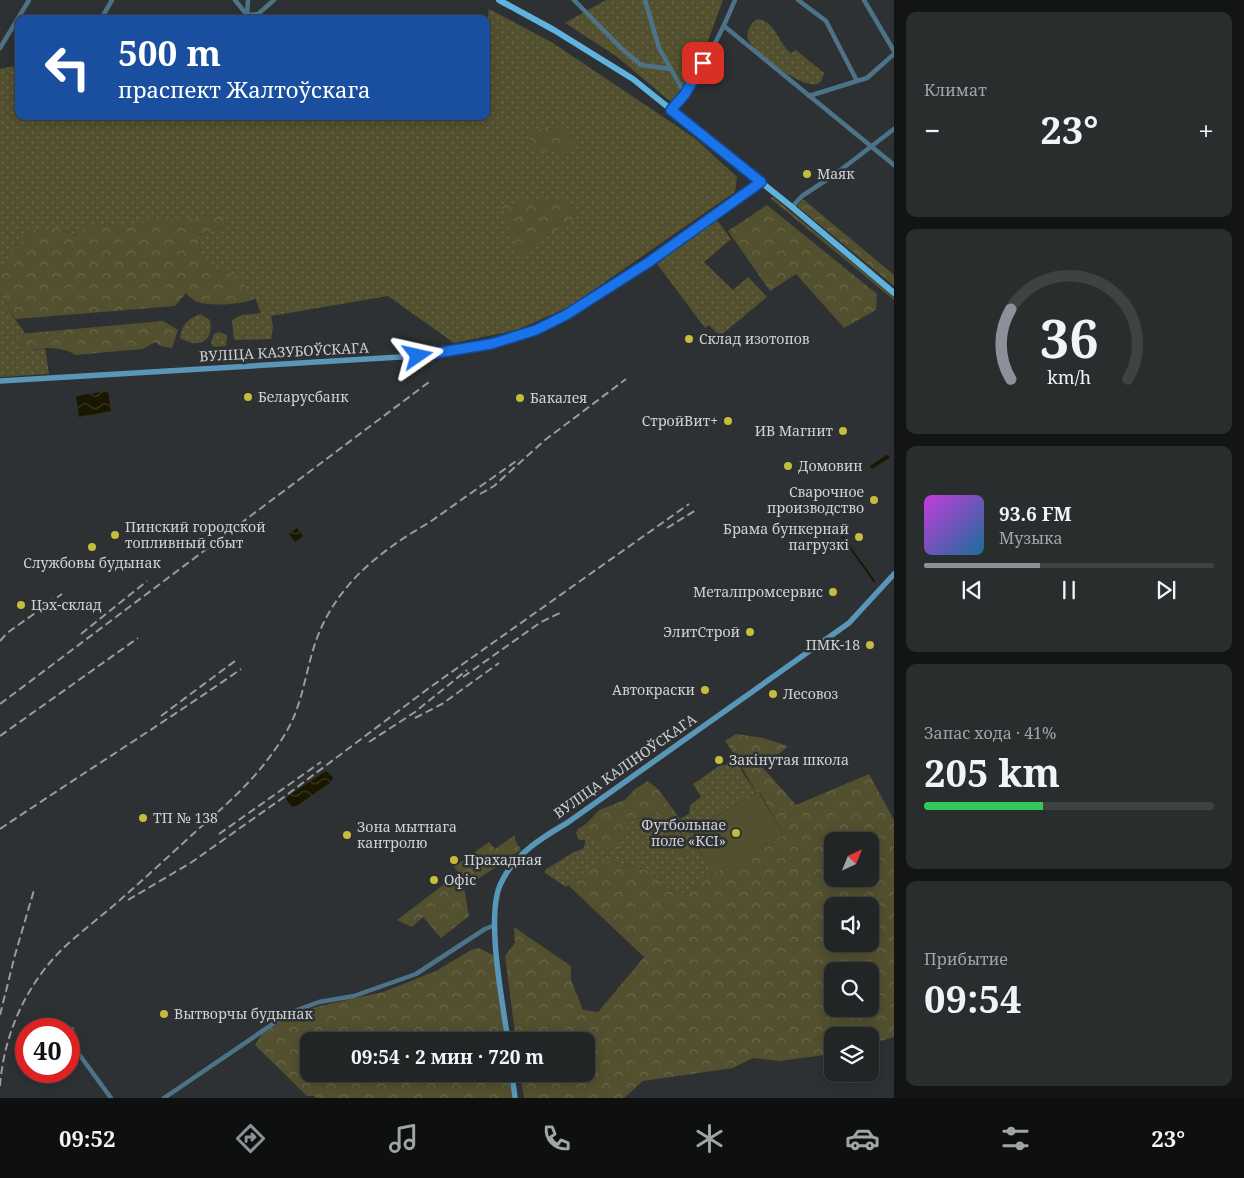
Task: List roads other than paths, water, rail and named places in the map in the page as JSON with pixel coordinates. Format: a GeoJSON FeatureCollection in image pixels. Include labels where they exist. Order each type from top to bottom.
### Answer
{"type":"FeatureCollection","features":[{"type":"Feature","properties":{"kind":"main road"},"geometry":{"type":"LineString","coordinates":[[499,0],[554,30],[633,79],[792,207],[894,293]]}},
{"type":"Feature","properties":{"kind":"street"},"geometry":{"type":"LineString","coordinates":[[20,15],[29,0]]}},
{"type":"Feature","properties":{"kind":"street"},"geometry":{"type":"LineString","coordinates":[[103,15],[112,0]]}},
{"type":"Feature","properties":{"kind":"street"},"geometry":{"type":"LineString","coordinates":[[235,0],[247,14],[258,14],[274,0]]}},
{"type":"Feature","properties":{"kind":"street"},"geometry":{"type":"LineString","coordinates":[[247,14],[248,0]]}},
{"type":"Feature","properties":{"kind":"street"},"geometry":{"type":"LineString","coordinates":[[574,0],[641,65],[671,69]]}},
{"type":"Feature","properties":{"kind":"street"},"geometry":{"type":"LineString","coordinates":[[645,0],[659,48],[685,94]]}},
{"type":"Feature","properties":{"kind":"street"},"geometry":{"type":"LineString","coordinates":[[671,110],[685,94],[724,26],[735,0]]}},
{"type":"Feature","properties":{"kind":"street"},"geometry":{"type":"LineString","coordinates":[[798,0],[826,21],[857,81]]}},
{"type":"Feature","properties":{"kind":"street"},"geometry":{"type":"LineString","coordinates":[[809,96],[867,78],[894,50],[864,0]]}},
{"type":"Feature","properties":{"kind":"street"},"geometry":{"type":"LineString","coordinates":[[0,48],[15,23]]}},
{"type":"Feature","properties":{"kind":"street"},"geometry":{"type":"LineString","coordinates":[[724,26],[894,165]]}},
{"type":"Feature","properties":{"kind":"street"},"geometry":{"type":"LineString","coordinates":[[792,207],[802,196],[894,129]]}},
{"type":"Feature","properties":{"kind":"street","name":"ВУЛІЦА КАЗУБОЎСКАГА"},"geometry":{"type":"LineString","coordinates":[[0,381],[418,356],[491,344],[536,330],[566,315],[649,262],[761,182]]}},
{"type":"Feature","properties":{"kind":"street","name":"ВУЛІЦА КАЛІНОЎСКАГА"},"geometry":{"type":"LineString","coordinates":[[507,1032],[494,906],[501,881],[510,868],[536,841],[567,823],[849,623],[894,574]]}},
{"type":"Feature","properties":{"kind":"street"},"geometry":{"type":"LineString","coordinates":[[164,1098],[289,1012],[319,1002],[362,993],[416,974],[485,929],[495,926]]}},
{"type":"Feature","properties":{"kind":"street"},"geometry":{"type":"LineString","coordinates":[[80,1055],[111,1098]]}},
{"type":"Feature","properties":{"kind":"street"},"geometry":{"type":"LineString","coordinates":[[513,1082],[515,1098]]}},
{"type":"Feature","properties":{"kind":"water"},"geometry":{"type":"Polygon","coordinates":[[[108,391],[111,411],[79,417],[76,396],[108,391]]]}},
{"type":"Feature","properties":{"kind":"water"},"geometry":{"type":"Polygon","coordinates":[[[888,454],[891,457],[872,469],[870,466],[888,454]]]}},
{"type":"Feature","properties":{"kind":"water"},"geometry":{"type":"Polygon","coordinates":[[[297,528],[303,536],[295,542],[289,534],[297,528]]]}},
{"type":"Feature","properties":{"kind":"water"},"geometry":{"type":"Polygon","coordinates":[[[326,771],[333,777],[331,782],[298,805],[292,807],[286,799],[288,796],[326,771]]]}},
{"type":"Feature","properties":{"kind":"waterway"},"geometry":{"type":"LineString","coordinates":[[834,536],[839,532],[874,581]]}},
{"type":"Feature","properties":{"kind":"railway"},"geometry":{"type":"LineString","coordinates":[[480,494],[494,486],[545,440],[626,379]]}},
{"type":"Feature","properties":{"kind":"railway"},"geometry":{"type":"LineString","coordinates":[[0,704],[429,382]]}},
{"type":"Feature","properties":{"kind":"railway"},"geometry":{"type":"LineString","coordinates":[[0,1086],[2,1065],[7,1045],[21,1007],[31,989],[56,956],[230,800],[257,773],[276,748],[296,711],[317,638],[336,601],[349,585],[363,570],[394,545],[519,459]]}},
{"type":"Feature","properties":{"kind":"railway"},"geometry":{"type":"LineString","coordinates":[[128,900],[192,862],[284,797],[429,688],[689,504]]}},
{"type":"Feature","properties":{"kind":"railway"},"geometry":{"type":"LineString","coordinates":[[667,528],[696,510]]}},
{"type":"Feature","properties":{"kind":"railway"},"geometry":{"type":"LineString","coordinates":[[81,634],[147,581]]}},
{"type":"Feature","properties":{"kind":"railway"},"geometry":{"type":"LineString","coordinates":[[0,641],[7,633],[62,594]]}},
{"type":"Feature","properties":{"kind":"railway"},"geometry":{"type":"LineString","coordinates":[[463,677],[541,622],[560,613]]}},
{"type":"Feature","properties":{"kind":"railway"},"geometry":{"type":"LineString","coordinates":[[0,736],[138,638]]}},
{"type":"Feature","properties":{"kind":"railway"},"geometry":{"type":"LineString","coordinates":[[161,716],[235,661]]}},
{"type":"Feature","properties":{"kind":"railway"},"geometry":{"type":"LineString","coordinates":[[415,718],[442,704],[499,663]]}},
{"type":"Feature","properties":{"kind":"railway"},"geometry":{"type":"LineString","coordinates":[[0,829],[241,669]]}},
{"type":"Feature","properties":{"kind":"railway"},"geometry":{"type":"LineString","coordinates":[[369,742],[415,712],[467,670]]}},
{"type":"Feature","properties":{"kind":"railway"},"geometry":{"type":"LineString","coordinates":[[219,834],[321,762]]}},
{"type":"Feature","properties":{"kind":"railway"},"geometry":{"type":"LineString","coordinates":[[0,1015],[34,890]]}},
{"type":"Feature","properties":{"kind":"place","name":"Маяк"},"geometry":{"type":"Point","coordinates":[807,174]}},
{"type":"Feature","properties":{"kind":"place","name":"Склад изотопов"},"geometry":{"type":"Point","coordinates":[689,339]}},
{"type":"Feature","properties":{"kind":"place","name":"Беларусбанк"},"geometry":{"type":"Point","coordinates":[248,397]}},
{"type":"Feature","properties":{"kind":"place","name":"Бакалея"},"geometry":{"type":"Point","coordinates":[520,398]}},
{"type":"Feature","properties":{"kind":"place","name":"СтройВит+"},"geometry":{"type":"Point","coordinates":[728,421]}},
{"type":"Feature","properties":{"kind":"place","name":"ИВ Магнит"},"geometry":{"type":"Point","coordinates":[843,431]}},
{"type":"Feature","properties":{"kind":"place","name":"Домовин"},"geometry":{"type":"Point","coordinates":[788,466]}},
{"type":"Feature","properties":{"kind":"place","name":"Сварочное производство"},"geometry":{"type":"Point","coordinates":[874,500]}},
{"type":"Feature","properties":{"kind":"place","name":"Пинский городской топливный сбыт"},"geometry":{"type":"Point","coordinates":[115,535]}},
{"type":"Feature","properties":{"kind":"place","name":"Брама бункернай пагрузкі"},"geometry":{"type":"Point","coordinates":[859,537]}},
{"type":"Feature","properties":{"kind":"place","name":"Службовы будынак"},"geometry":{"type":"Point","coordinates":[92,547]}},
{"type":"Feature","properties":{"kind":"place","name":"Металпромсервис"},"geometry":{"type":"Point","coordinates":[833,592]}},
{"type":"Feature","properties":{"kind":"place","name":"Цэх-склад"},"geometry":{"type":"Point","coordinates":[21,605]}},
{"type":"Feature","properties":{"kind":"place","name":"ЭлитСтрой"},"geometry":{"type":"Point","coordinates":[750,632]}},
{"type":"Feature","properties":{"kind":"place","name":"ПМК-18"},"geometry":{"type":"Point","coordinates":[870,645]}},
{"type":"Feature","properties":{"kind":"place","name":"Автокраски"},"geometry":{"type":"Point","coordinates":[705,690]}},
{"type":"Feature","properties":{"kind":"place","name":"Лесовоз"},"geometry":{"type":"Point","coordinates":[773,694]}},
{"type":"Feature","properties":{"kind":"place","name":"Закінутая школа"},"geometry":{"type":"Point","coordinates":[719,760]}},
{"type":"Feature","properties":{"kind":"place","name":"ТП № 138"},"geometry":{"type":"Point","coordinates":[143,818]}},
{"type":"Feature","properties":{"kind":"place","name":"Футбольнае поле «КСІ»"},"geometry":{"type":"Point","coordinates":[736,833]}},
{"type":"Feature","properties":{"kind":"place","name":"Зона мытнага кантролю"},"geometry":{"type":"Point","coordinates":[347,835]}},
{"type":"Feature","properties":{"kind":"place","name":"Прахадная"},"geometry":{"type":"Point","coordinates":[454,860]}},
{"type":"Feature","properties":{"kind":"place","name":"Офіс"},"geometry":{"type":"Point","coordinates":[434,880]}},
{"type":"Feature","properties":{"kind":"place","name":"Вытворчы будынак"},"geometry":{"type":"Point","coordinates":[164,1014]}}]}
